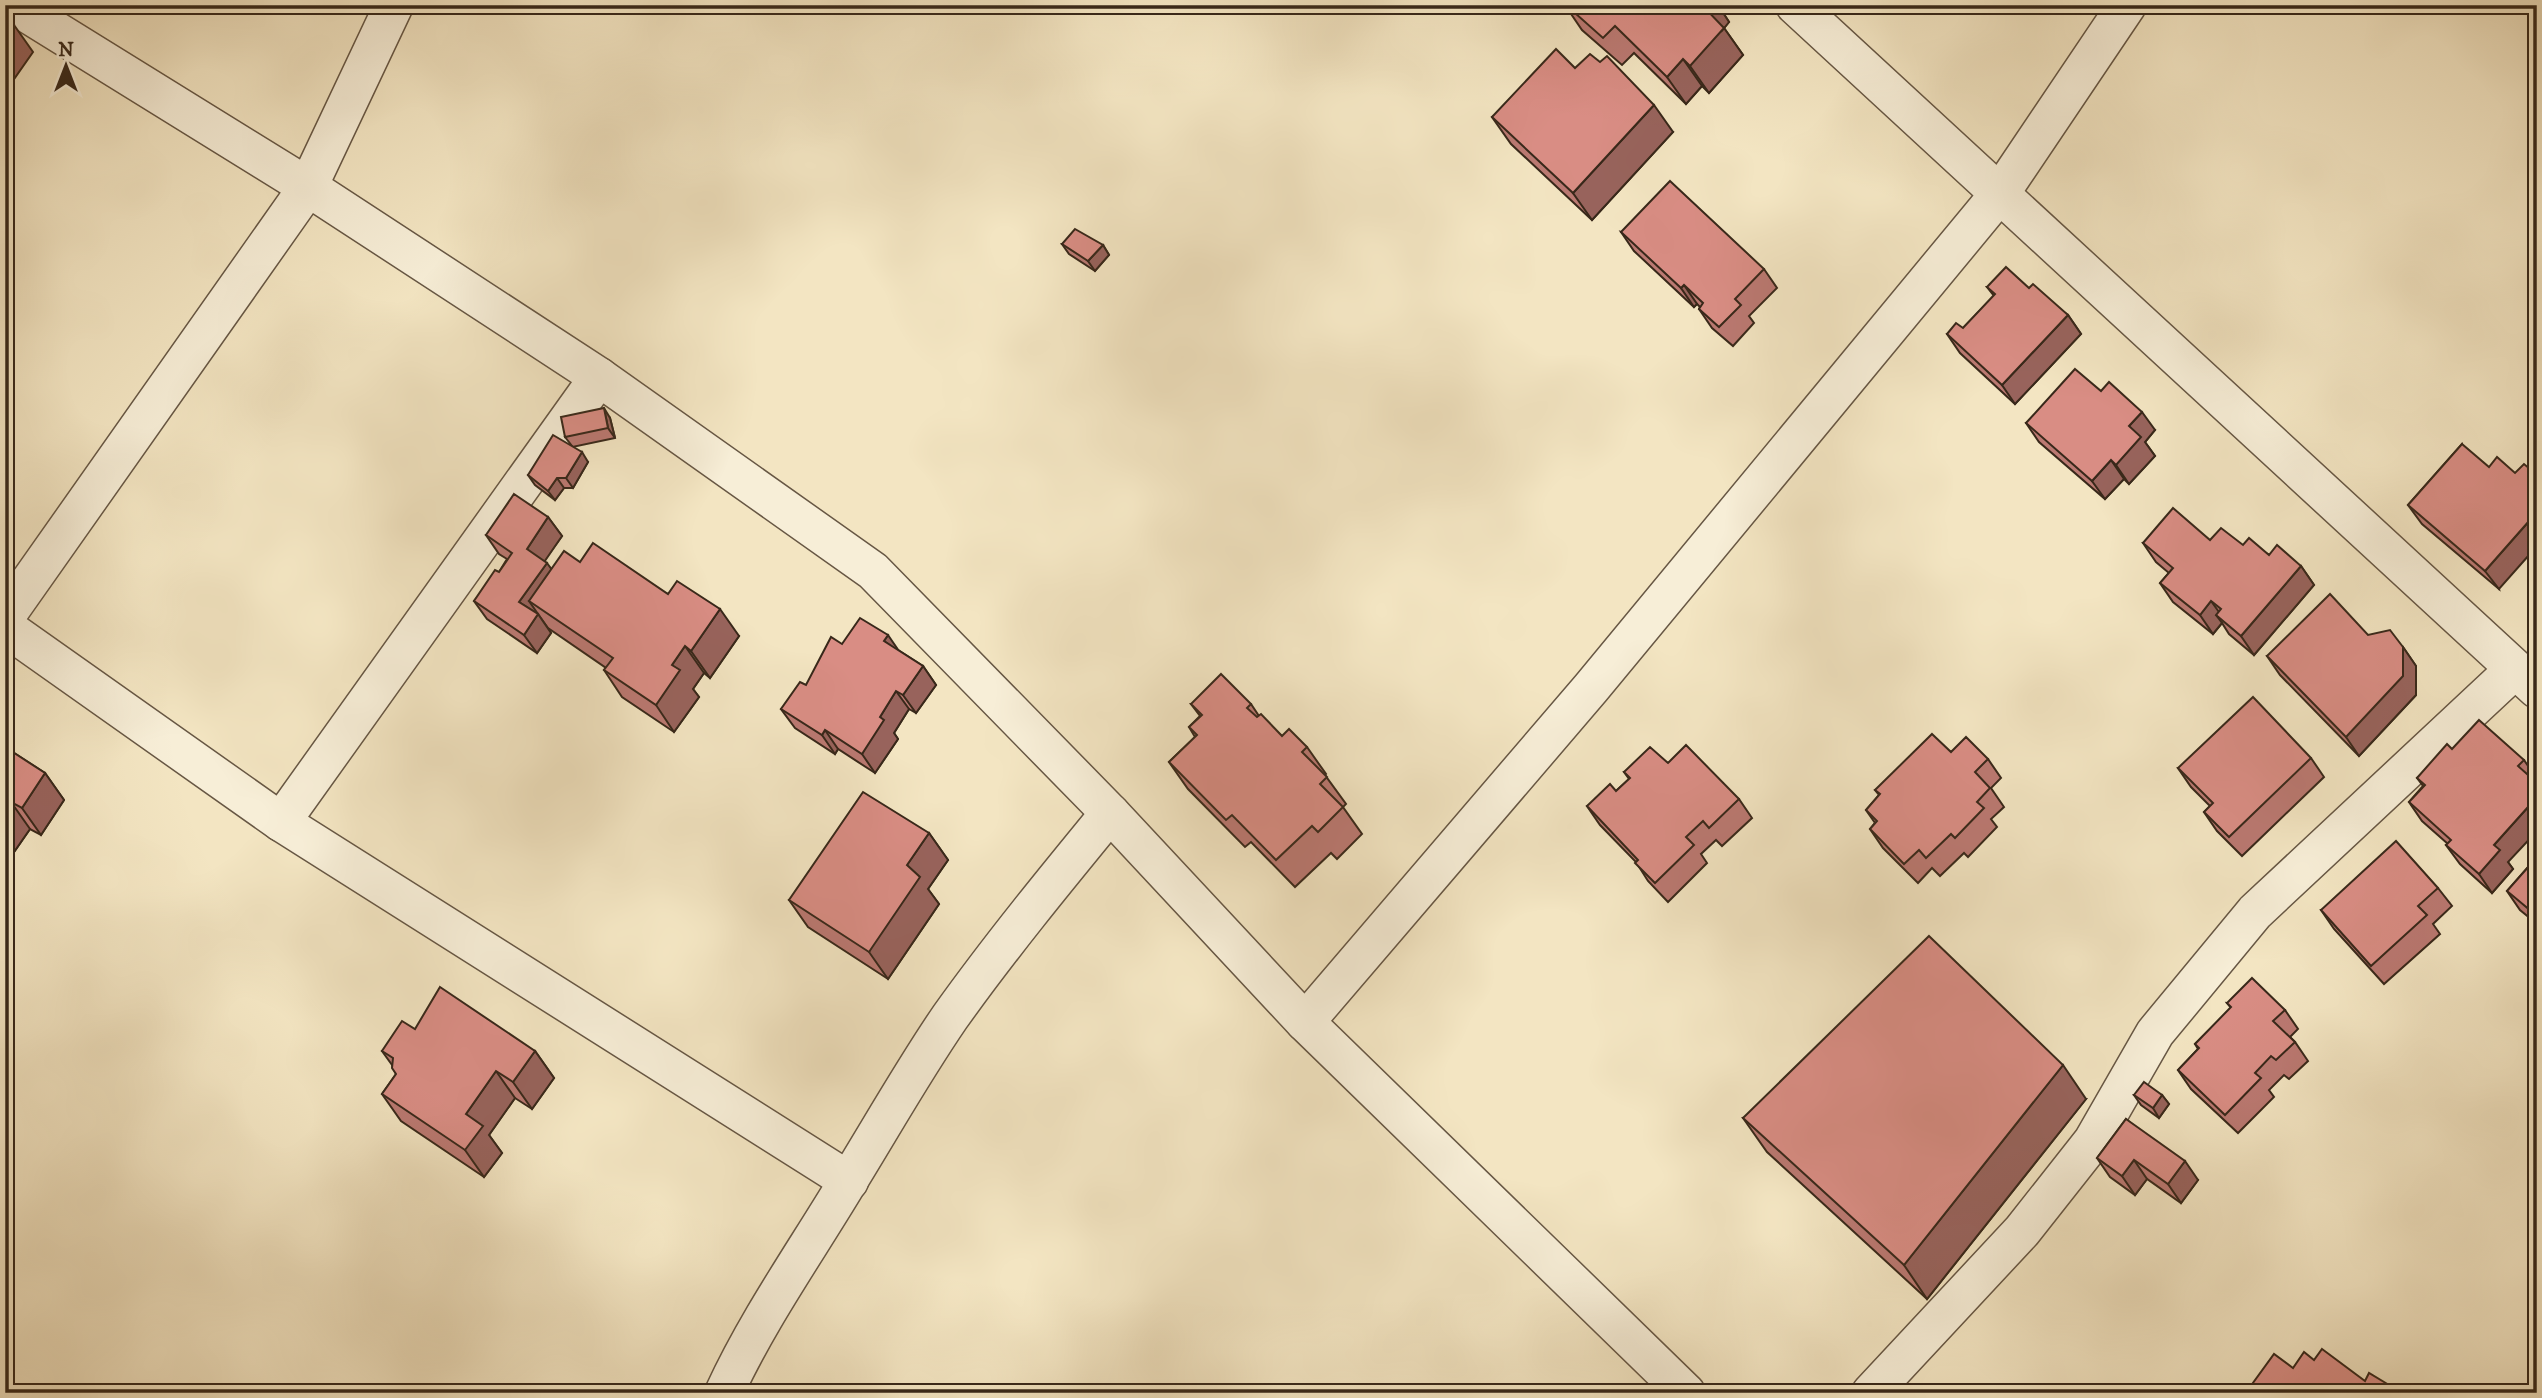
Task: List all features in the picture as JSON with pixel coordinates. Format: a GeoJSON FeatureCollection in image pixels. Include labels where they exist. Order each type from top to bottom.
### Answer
{"type":"FeatureCollection","features":[{"type":"Feature","properties":{"kind":"street"},"geometry":{"type":"LineString","coordinates":[[14,5],[309,187],[599,377],[873,571],[1110,813],[1305,1022],[1686,1393]]}},
{"type":"Feature","properties":{"kind":"street"},"geometry":{"type":"LineString","coordinates":[[5,617],[309,187],[394,5]]}},
{"type":"Feature","properties":{"kind":"street"},"geometry":{"type":"LineString","coordinates":[[1795,5],[2001,192],[2525,679],[2255,912],[2155,1033],[2093,1141],[2022,1231],[1871,1393]]}},
{"type":"Feature","properties":{"kind":"street"},"geometry":{"type":"LineString","coordinates":[[1305,1022],[1591,688],[2001,192],[2127,5]]}},
{"type":"Feature","properties":{"kind":"street"},"geometry":{"type":"LineString","coordinates":[[281,822],[599,377]]}},
{"type":"Feature","properties":{"kind":"street"},"geometry":{"type":"LineString","coordinates":[[5,627],[281,822],[849,1181]]}},
{"type":"Feature","properties":{"kind":"street"},"geometry":{"type":"LineString","coordinates":[[724,1393],[747,1343],[849,1181],[875,1133],[950,1018],[1026,915],[1110,813]]}},
{"type":"Feature","properties":{"kind":"building"},"geometry":{"type":"Polygon","coordinates":[[[1566,5],[1702,5],[1724,28],[1690,66],[1683,59],[1667,77],[1615,26],[1603,38],[1566,5]]]}},
{"type":"Feature","properties":{"kind":"building"},"geometry":{"type":"Polygon","coordinates":[[[5,19],[14,25],[5,38],[5,19]]]}},
{"type":"Feature","properties":{"kind":"building"},"geometry":{"type":"Polygon","coordinates":[[[1556,49],[1575,68],[1590,54],[1600,62],[1607,56],[1654,105],[1573,193],[1492,117],[1556,49]]]}},
{"type":"Feature","properties":{"kind":"building"},"geometry":{"type":"Polygon","coordinates":[[[1670,181],[1764,269],[1735,299],[1741,305],[1719,327],[1699,309],[1703,303],[1684,285],[1681,288],[1621,232],[1670,181]]]}},
{"type":"Feature","properties":{"kind":"building"},"geometry":{"type":"Polygon","coordinates":[[[1075,229],[1103,245],[1088,261],[1062,244],[1075,229]]]}},
{"type":"Feature","properties":{"kind":"building"},"geometry":{"type":"Polygon","coordinates":[[[2006,267],[2029,288],[2033,284],[2068,315],[2002,385],[1947,334],[1956,323],[1963,328],[1995,294],[1987,287],[2006,267]]]}},
{"type":"Feature","properties":{"kind":"building"},"geometry":{"type":"Polygon","coordinates":[[[2075,369],[2101,391],[2109,382],[2142,412],[2129,426],[2141,437],[2116,465],[2111,460],[2092,481],[2026,423],[2075,369]]]}},
{"type":"Feature","properties":{"kind":"building"},"geometry":{"type":"Polygon","coordinates":[[[604,408],[608,428],[565,437],[561,417],[604,408]]]}},
{"type":"Feature","properties":{"kind":"building"},"geometry":{"type":"Polygon","coordinates":[[[553,435],[582,452],[566,478],[557,478],[548,491],[528,475],[553,435]]]}},
{"type":"Feature","properties":{"kind":"building"},"geometry":{"type":"Polygon","coordinates":[[[2462,444],[2489,467],[2497,457],[2515,473],[2524,464],[2537,475],[2537,512],[2485,571],[2408,505],[2462,444]]]}},
{"type":"Feature","properties":{"kind":"building"},"geometry":{"type":"Polygon","coordinates":[[[514,494],[548,517],[527,549],[547,563],[519,602],[538,614],[524,635],[474,601],[495,570],[499,572],[512,553],[486,535],[514,494]]]}},
{"type":"Feature","properties":{"kind":"building"},"geometry":{"type":"Polygon","coordinates":[[[2173,508],[2210,540],[2221,528],[2243,545],[2249,538],[2269,555],[2277,545],[2301,566],[2241,636],[2216,615],[2221,609],[2211,601],[2200,615],[2160,583],[2173,568],[2143,543],[2173,508]]]}},
{"type":"Feature","properties":{"kind":"building"},"geometry":{"type":"Polygon","coordinates":[[[593,543],[668,594],[677,581],[720,609],[691,651],[685,646],[672,665],[680,670],[656,705],[604,670],[613,658],[529,601],[564,551],[580,562],[593,543]]]}},
{"type":"Feature","properties":{"kind":"building"},"geometry":{"type":"Polygon","coordinates":[[[2330,594],[2368,635],[2390,630],[2403,647],[2403,676],[2346,737],[2267,656],[2330,594]]]}},
{"type":"Feature","properties":{"kind":"building"},"geometry":{"type":"Polygon","coordinates":[[[860,618],[888,635],[884,641],[923,666],[903,695],[896,691],[880,717],[884,720],[862,754],[825,730],[822,735],[781,709],[800,682],[806,685],[831,637],[842,644],[860,618]]]}},
{"type":"Feature","properties":{"kind":"building"},"geometry":{"type":"Polygon","coordinates":[[[1221,674],[1251,704],[1247,708],[1257,717],[1261,714],[1282,736],[1289,729],[1307,747],[1302,752],[1327,777],[1320,784],[1343,807],[1318,832],[1312,826],[1276,860],[1232,815],[1226,820],[1169,762],[1197,735],[1189,727],[1202,715],[1191,704],[1221,674]]]}},
{"type":"Feature","properties":{"kind":"building"},"geometry":{"type":"Polygon","coordinates":[[[2253,697],[2311,758],[2229,837],[2204,812],[2213,803],[2178,768],[2253,697]]]}},
{"type":"Feature","properties":{"kind":"building"},"geometry":{"type":"Polygon","coordinates":[[[2479,720],[2524,760],[2518,766],[2537,783],[2537,797],[2494,845],[2500,850],[2479,874],[2446,845],[2451,840],[2409,802],[2425,785],[2417,778],[2447,744],[2452,749],[2479,720]]]}},
{"type":"Feature","properties":{"kind":"building"},"geometry":{"type":"Polygon","coordinates":[[[1932,734],[1951,752],[1966,737],[1988,759],[1975,772],[1990,788],[1977,802],[1984,808],[1955,838],[1951,834],[1926,858],[1919,850],[1904,864],[1870,829],[1877,821],[1866,810],[1880,794],[1875,790],[1932,734]]]}},
{"type":"Feature","properties":{"kind":"building"},"geometry":{"type":"Polygon","coordinates":[[[1686,745],[1739,799],[1709,828],[1703,821],[1686,837],[1694,845],[1655,883],[1635,863],[1638,860],[1587,806],[1610,784],[1616,791],[1630,778],[1624,772],[1650,747],[1668,763],[1686,745]]]}},
{"type":"Feature","properties":{"kind":"building"},"geometry":{"type":"Polygon","coordinates":[[[5,747],[45,773],[22,808],[11,802],[5,810],[5,747]]]}},
{"type":"Feature","properties":{"kind":"building"},"geometry":{"type":"Polygon","coordinates":[[[863,792],[929,833],[907,865],[920,877],[869,952],[789,900],[863,792]]]}},
{"type":"Feature","properties":{"kind":"building"},"geometry":{"type":"Polygon","coordinates":[[[2396,841],[2438,888],[2418,906],[2427,915],[2371,966],[2321,910],[2396,841]]]}},
{"type":"Feature","properties":{"kind":"building"},"geometry":{"type":"Polygon","coordinates":[[[2537,857],[2537,916],[2507,891],[2537,857]]]}},
{"type":"Feature","properties":{"kind":"building"},"geometry":{"type":"Polygon","coordinates":[[[1929,936],[2063,1065],[1904,1265],[1743,1118],[1929,936]]]}},
{"type":"Feature","properties":{"kind":"building"},"geometry":{"type":"Polygon","coordinates":[[[2252,978],[2285,1010],[2273,1021],[2295,1042],[2276,1060],[2271,1056],[2255,1073],[2261,1078],[2225,1115],[2178,1070],[2199,1048],[2195,1044],[2231,1007],[2227,1003],[2252,978]]]}},
{"type":"Feature","properties":{"kind":"building"},"geometry":{"type":"Polygon","coordinates":[[[440,987],[535,1051],[513,1082],[496,1071],[466,1114],[483,1126],[465,1150],[382,1094],[396,1074],[392,1068],[393,1058],[382,1051],[402,1021],[415,1029],[440,987]]]}},
{"type":"Feature","properties":{"kind":"building"},"geometry":{"type":"Polygon","coordinates":[[[2144,1082],[2162,1095],[2153,1108],[2134,1095],[2144,1082]]]}},
{"type":"Feature","properties":{"kind":"building"},"geometry":{"type":"Polygon","coordinates":[[[2126,1119],[2185,1161],[2168,1184],[2134,1160],[2122,1176],[2097,1158],[2126,1119]]]}},
{"type":"Feature","properties":{"kind":"building"},"geometry":{"type":"Polygon","coordinates":[[[2322,1349],[2365,1381],[2369,1373],[2389,1385],[2384,1393],[2258,1393],[2250,1387],[2274,1354],[2293,1368],[2304,1352],[2314,1360],[2322,1349]]]}}]}
